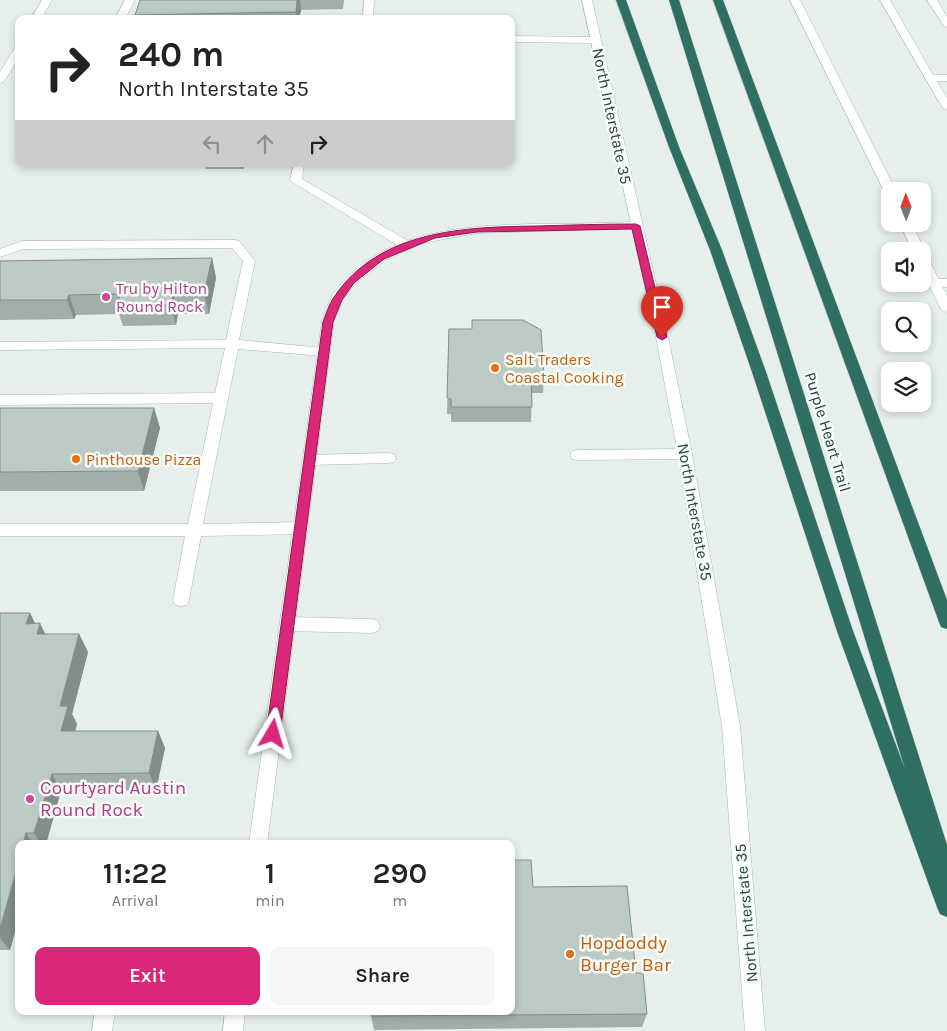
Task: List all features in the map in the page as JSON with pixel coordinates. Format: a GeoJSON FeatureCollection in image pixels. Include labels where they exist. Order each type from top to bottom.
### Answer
{"type":"FeatureCollection","features":[{"type":"Feature","properties":{"kind":"highway"},"geometry":{"type":"LineString","coordinates":[[621,0],[674,148],[716,250],[846,631],[947,907]]}},
{"type":"Feature","properties":{"kind":"highway","name":"Purple Heart Trail"},"geometry":{"type":"LineString","coordinates":[[674,0],[947,874]]}},
{"type":"Feature","properties":{"kind":"highway"},"geometry":{"type":"LineString","coordinates":[[718,0],[947,622]]}},
{"type":"Feature","properties":{"kind":"main road"},"geometry":{"type":"LineString","coordinates":[[38,15],[47,0]]}},
{"type":"Feature","properties":{"kind":"main road"},"geometry":{"type":"LineString","coordinates":[[122,15],[130,0]]}},
{"type":"Feature","properties":{"kind":"main road"},"geometry":{"type":"LineString","coordinates":[[368,15],[369,0]]}},
{"type":"Feature","properties":{"kind":"main road","name":"North Interstate 35"},"geometry":{"type":"LineString","coordinates":[[587,0],[662,337],[685,454],[731,726],[755,1031]]}},
{"type":"Feature","properties":{"kind":"main road"},"geometry":{"type":"LineString","coordinates":[[795,0],[886,182]]}},
{"type":"Feature","properties":{"kind":"main road"},"geometry":{"type":"LineString","coordinates":[[885,0],[947,107]]}},
{"type":"Feature","properties":{"kind":"main road"},"geometry":{"type":"LineString","coordinates":[[932,0],[947,24]]}},
{"type":"Feature","properties":{"kind":"main road"},"geometry":{"type":"LineString","coordinates":[[515,39],[595,40]]}},
{"type":"Feature","properties":{"kind":"main road"},"geometry":{"type":"LineString","coordinates":[[0,80],[15,55]]}},
{"type":"Feature","properties":{"kind":"main road"},"geometry":{"type":"LineString","coordinates":[[930,78],[947,78]]}},
{"type":"Feature","properties":{"kind":"main road"},"geometry":{"type":"LineString","coordinates":[[298,167],[296,180],[406,245]]}},
{"type":"Feature","properties":{"kind":"main road"},"geometry":{"type":"LineString","coordinates":[[259,840],[328,322],[337,299],[351,281],[381,257],[406,245],[433,236],[477,229],[636,226]]}},
{"type":"Feature","properties":{"kind":"main road"},"geometry":{"type":"LineString","coordinates":[[0,253],[22,245],[234,244],[249,262],[194,530],[182,600]]}},
{"type":"Feature","properties":{"kind":"main road"},"geometry":{"type":"LineString","coordinates":[[931,270],[941,283],[947,309]]}},
{"type":"Feature","properties":{"kind":"main road"},"geometry":{"type":"LineString","coordinates":[[0,346],[232,344],[324,352]]}},
{"type":"Feature","properties":{"kind":"main road"},"geometry":{"type":"LineString","coordinates":[[0,400],[221,398]]}},
{"type":"Feature","properties":{"kind":"main road"},"geometry":{"type":"LineString","coordinates":[[577,455],[685,454]]}},
{"type":"Feature","properties":{"kind":"main road"},"geometry":{"type":"LineString","coordinates":[[310,460],[389,458]]}},
{"type":"Feature","properties":{"kind":"main road"},"geometry":{"type":"LineString","coordinates":[[0,530],[300,528]]}},
{"type":"Feature","properties":{"kind":"main road"},"geometry":{"type":"LineString","coordinates":[[288,624],[372,626]]}},
{"type":"Feature","properties":{"kind":"main road"},"geometry":{"type":"LineString","coordinates":[[102,1031],[105,1015]]}},
{"type":"Feature","properties":{"kind":"main road"},"geometry":{"type":"LineString","coordinates":[[233,1031],[235,1015]]}},
{"type":"Feature","properties":{"kind":"building"},"geometry":{"type":"Polygon","coordinates":[[[140,0],[297,0],[296,12],[135,15],[140,0]]]}},
{"type":"Feature","properties":{"kind":"building"},"geometry":{"type":"Polygon","coordinates":[[[212,258],[204,294],[173,294],[171,305],[117,306],[120,294],[69,295],[67,300],[0,300],[0,261],[212,258]]]}},
{"type":"Feature","properties":{"kind":"building","name":"Salt Traders Coastal Cooking"},"geometry":{"type":"Polygon","coordinates":[[[472,320],[523,320],[541,330],[544,377],[531,377],[532,407],[451,407],[451,399],[447,398],[449,329],[472,329],[472,320]]]}},
{"type":"Feature","properties":{"kind":"building","name":"Pinthouse Pizza"},"geometry":{"type":"Polygon","coordinates":[[[0,408],[154,408],[138,471],[0,472],[0,408]]]}},
{"type":"Feature","properties":{"kind":"building","name":"Courtyard Austin Round Rock"},"geometry":{"type":"Polygon","coordinates":[[[0,613],[30,613],[26,624],[40,623],[37,634],[79,634],[60,706],[68,706],[61,731],[158,731],[149,773],[52,774],[34,833],[26,833],[24,840],[15,840],[15,875],[0,929],[0,613]]]}},
{"type":"Feature","properties":{"kind":"building","name":"Hopdoddy Burger Bar"},"geometry":{"type":"Polygon","coordinates":[[[515,860],[531,860],[533,887],[627,886],[636,973],[643,973],[647,1014],[515,1015],[515,860]]]}},
{"type":"Feature","properties":{"kind":"building","name":"Hopdoddy Burger Bar"},"geometry":{"type":"Polygon","coordinates":[[[371,1015],[509,1015],[371,1016],[371,1015]]]}},
{"type":"Feature","properties":{"kind":"place","name":"Tru by Hilton Round Rock"},"geometry":{"type":"Point","coordinates":[106,297]}},
{"type":"Feature","properties":{"kind":"place","name":"Salt Traders Coastal Cooking"},"geometry":{"type":"Point","coordinates":[495,368]}},
{"type":"Feature","properties":{"kind":"place","name":"Pinthouse Pizza"},"geometry":{"type":"Point","coordinates":[76,459]}},
{"type":"Feature","properties":{"kind":"place","name":"Courtyard Austin Round Rock"},"geometry":{"type":"Point","coordinates":[30,799]}},
{"type":"Feature","properties":{"kind":"place","name":"Hopdoddy Burger Bar"},"geometry":{"type":"Point","coordinates":[570,954]}},
{"type":"Feature","properties":{"kind":"route"},"geometry":{"type":"LineString","coordinates":[[273,734],[328,322],[337,299],[351,281],[381,257],[419,240],[433,236],[477,229],[636,226],[662,337]]}}]}
